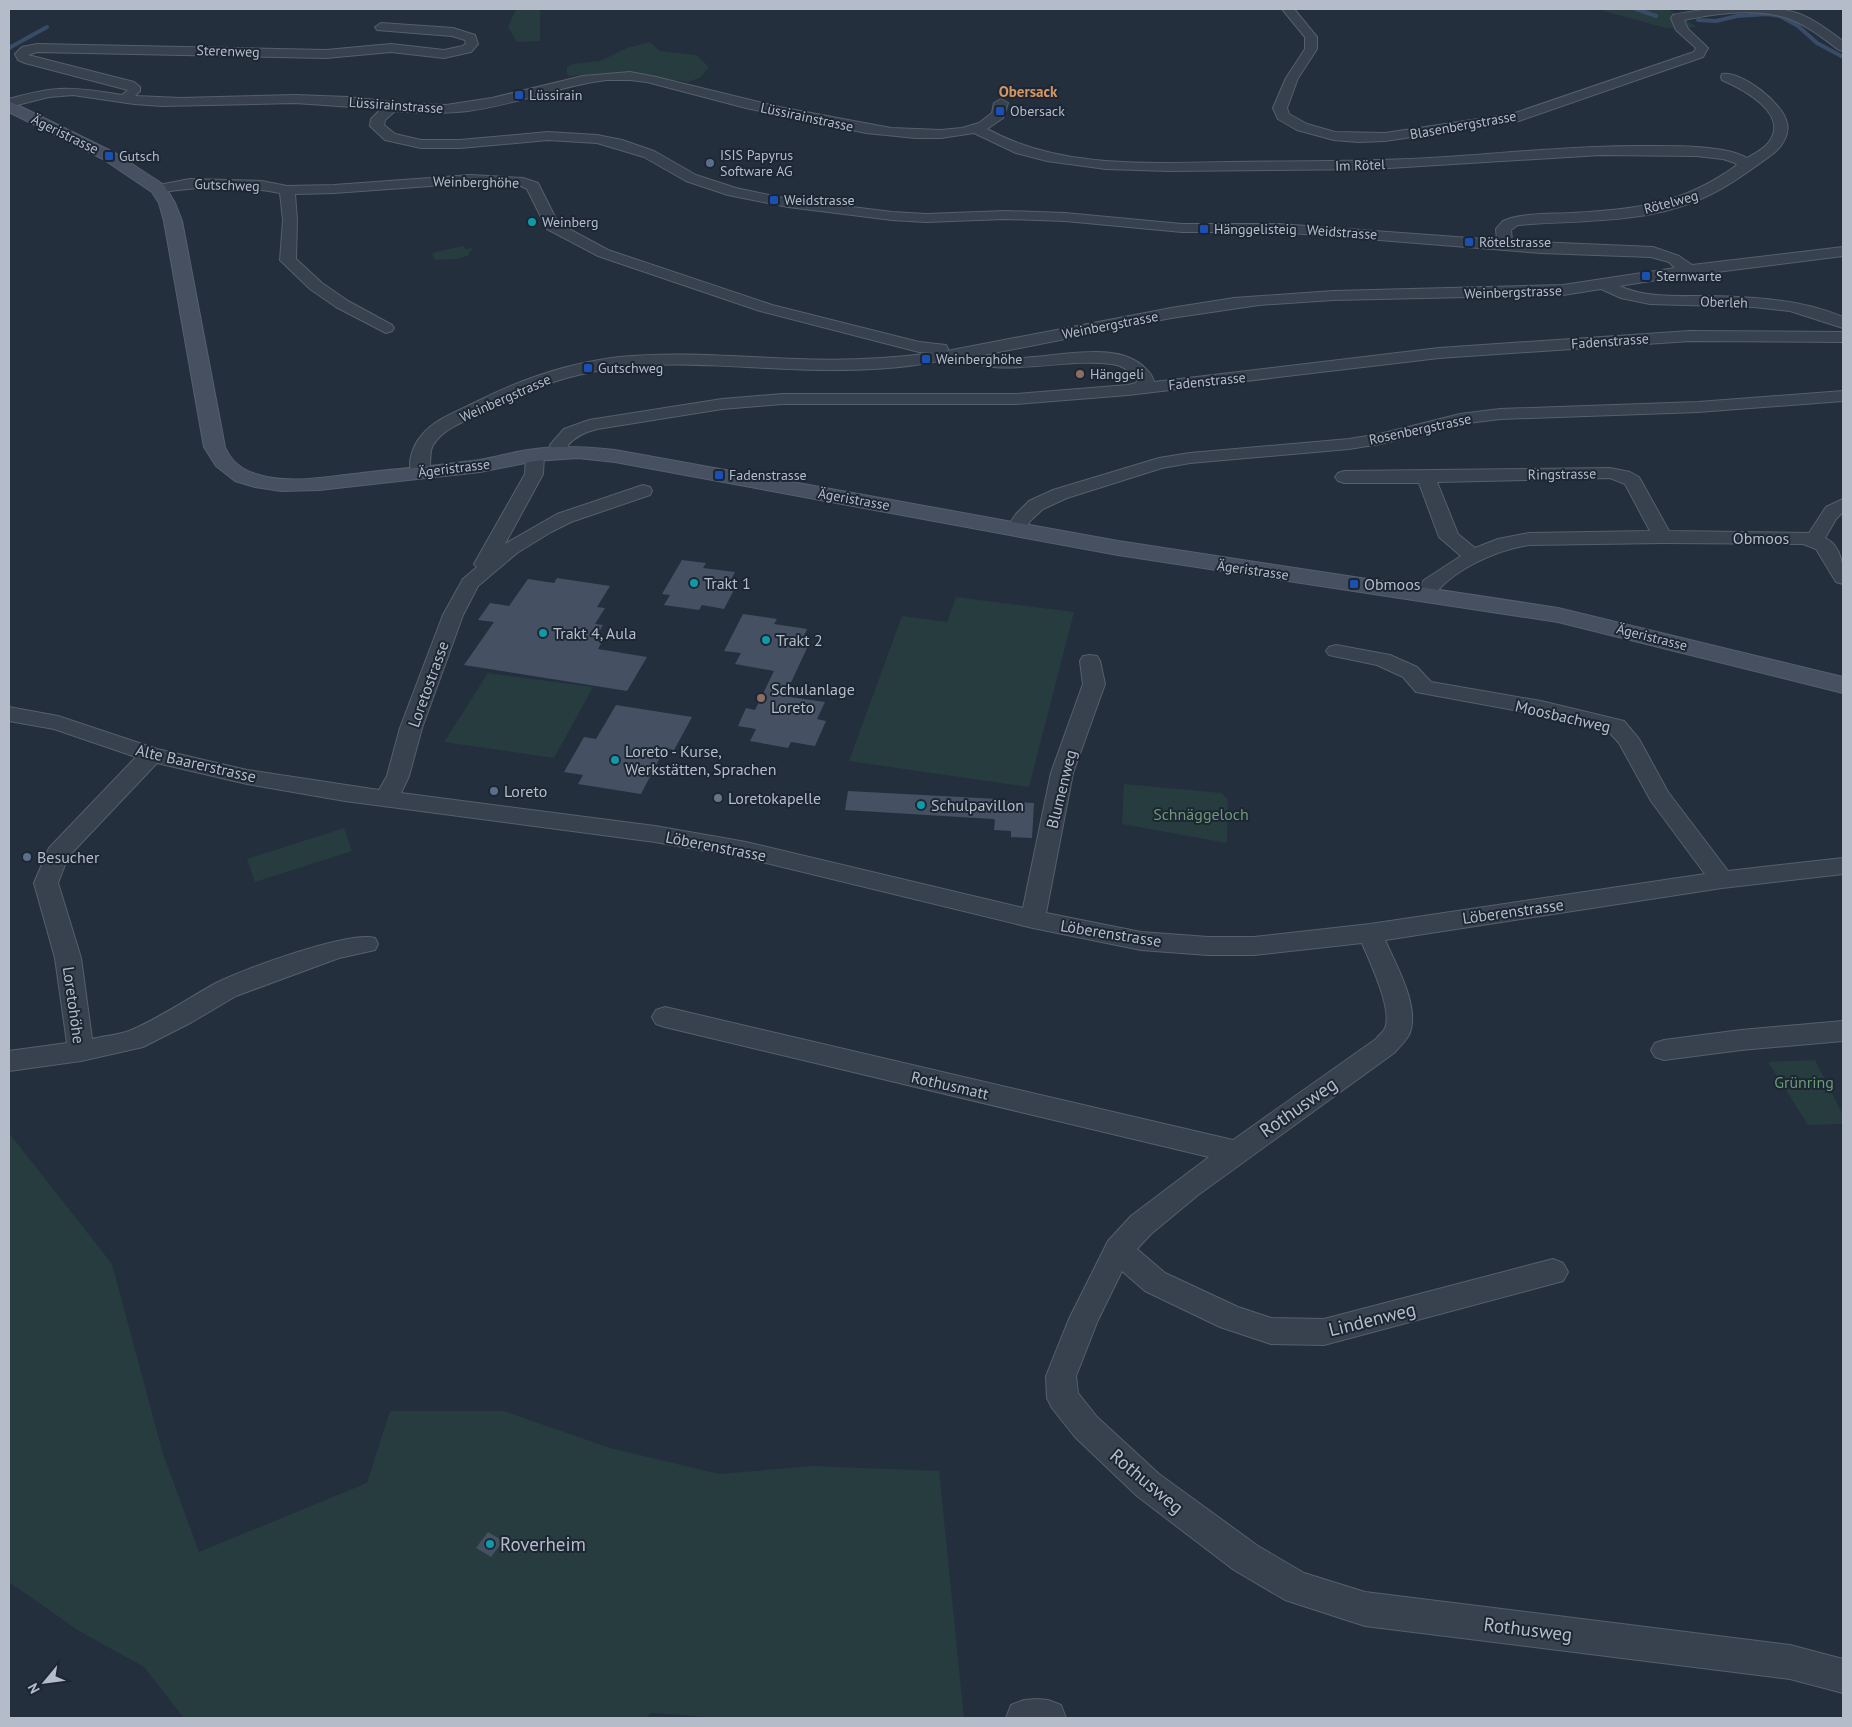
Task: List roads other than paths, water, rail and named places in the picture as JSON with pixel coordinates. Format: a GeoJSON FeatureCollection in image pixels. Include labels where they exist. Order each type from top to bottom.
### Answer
{"type":"FeatureCollection","features":[{"type":"Feature","properties":{"kind":"main road","name":"Ägeristrasse"},"geometry":{"type":"LineString","coordinates":[[9,105],[101,152],[158,189],[167,203],[173,221],[215,451],[223,463],[242,476],[259,482],[319,484],[480,466],[535,455],[560,453],[578,452],[615,456],[1218,565],[1426,594],[1558,615],[1843,685]]}},
{"type":"Feature","properties":{"kind":"street","name":"Blasenbergstrasse"},"geometry":{"type":"LineString","coordinates":[[1288,9],[1311,37],[1311,49],[1292,78],[1283,98],[1280,108],[1283,116],[1315,132],[1358,138],[1385,138],[1514,118],[1699,54],[1702,48],[1698,42],[1680,29],[1677,18],[1703,12],[1750,9]]}},
{"type":"Feature","properties":{"kind":"street"},"geometry":{"type":"LineString","coordinates":[[1755,9],[1791,14],[1806,20],[1843,47]]}},
{"type":"Feature","properties":{"kind":"street","name":"Sterenweg"},"geometry":{"type":"LineString","coordinates":[[123,99],[131,94],[134,88],[129,85],[29,60],[22,57],[21,54],[26,50],[37,48],[326,54],[391,48],[444,54],[467,49],[472,44],[471,38],[453,32],[381,27]]}},
{"type":"Feature","properties":{"kind":"street","name":"Lüssirainstrasse"},"geometry":{"type":"LineString","coordinates":[[9,105],[43,93],[75,91],[123,99],[161,102],[293,99],[353,102],[429,110],[463,108],[486,104],[579,79],[630,76],[657,80],[722,98],[863,129],[909,134],[930,134],[976,128],[995,119],[1000,111],[994,99]]}},
{"type":"Feature","properties":{"kind":"street","name":"Rötelweg"},"geometry":{"type":"LineString","coordinates":[[1505,244],[1502,234],[1504,228],[1516,221],[1641,211],[1666,206],[1708,192],[1775,144],[1780,134],[1781,121],[1773,107],[1745,85],[1727,77]]}},
{"type":"Feature","properties":{"kind":"street","name":"Weidstrasse"},"geometry":{"type":"LineString","coordinates":[[392,106],[378,119],[377,126],[390,138],[402,141],[438,144],[548,136],[597,139],[617,143],[650,154],[706,184],[774,200],[850,211],[926,218],[1005,215],[1064,217],[1182,228],[1279,228],[1598,251],[1653,252],[1674,259],[1688,270]]}},
{"type":"Feature","properties":{"kind":"street","name":"Im Rötel"},"geometry":{"type":"LineString","coordinates":[[976,128],[1022,150],[1054,158],[1132,165],[1334,166],[1433,163],[1596,149],[1686,151],[1723,155],[1741,160],[1744,166]]}},
{"type":"Feature","properties":{"kind":"street","name":"Weinberghöhe"},"geometry":{"type":"LineString","coordinates":[[287,190],[334,189],[471,179],[523,182],[533,186],[552,226],[603,253],[766,308],[919,347],[941,349],[946,356]]}},
{"type":"Feature","properties":{"kind":"street","name":"Gutschweg"},"geometry":{"type":"LineString","coordinates":[[158,189],[190,183],[230,183],[287,190]]}},
{"type":"Feature","properties":{"kind":"street"},"geometry":{"type":"LineString","coordinates":[[287,190],[290,220],[288,260],[316,286],[342,304],[386,328]]}},
{"type":"Feature","properties":{"kind":"street","name":"Weinbergstrasse"},"geometry":{"type":"LineString","coordinates":[[420,473],[422,448],[430,436],[442,427],[481,406],[521,388],[554,376],[619,362],[872,364],[946,356],[1210,306],[1269,299],[1563,290],[1605,285],[1656,274],[1843,251]]}},
{"type":"Feature","properties":{"kind":"street","name":"Oberleh"},"geometry":{"type":"LineString","coordinates":[[1605,285],[1619,292],[1650,299],[1773,304],[1799,308],[1843,323]]}},
{"type":"Feature","properties":{"kind":"street","name":"Fadenstrasse"},"geometry":{"type":"LineString","coordinates":[[560,453],[559,445],[562,439],[566,434],[578,428],[722,404],[782,399],[1015,399],[1128,390],[1137,389],[1144,385],[1153,386],[1301,370],[1439,353],[1680,336],[1843,337]]}},
{"type":"Feature","properties":{"kind":"street"},"geometry":{"type":"LineString","coordinates":[[970,352],[976,358],[990,362],[1014,363],[1116,359],[1140,371],[1146,380],[1144,385]]}},
{"type":"Feature","properties":{"kind":"street","name":"Rosenbergstrasse"},"geometry":{"type":"LineString","coordinates":[[1016,529],[1023,518],[1036,505],[1060,494],[1151,465],[1182,459],[1349,444],[1380,439],[1460,419],[1500,414],[1698,407],[1843,396]]}},
{"type":"Feature","properties":{"kind":"street","name":"Loretostrasse"},"geometry":{"type":"LineString","coordinates":[[478,574],[534,474],[535,455]]}},
{"type":"Feature","properties":{"kind":"street","name":"Ringstrasse"},"geometry":{"type":"LineString","coordinates":[[1344,477],[1610,473],[1624,476],[1632,481],[1662,537]]}},
{"type":"Feature","properties":{"kind":"street"},"geometry":{"type":"LineString","coordinates":[[1426,476],[1449,537],[1462,549],[1474,556]]}},
{"type":"Feature","properties":{"kind":"street","name":"Loretostrasse"},"geometry":{"type":"LineString","coordinates":[[386,798],[398,776],[411,728],[453,615],[470,583],[478,574],[510,549],[544,528],[564,518],[643,491]]}},
{"type":"Feature","properties":{"kind":"street"},"geometry":{"type":"LineString","coordinates":[[1843,505],[1828,516],[1822,530],[1814,540],[1824,545],[1843,578]]}},
{"type":"Feature","properties":{"kind":"street","name":"Obmoos"},"geometry":{"type":"LineString","coordinates":[[1426,594],[1431,584],[1474,556],[1505,543],[1529,540],[1662,537],[1803,538],[1814,540]]}},
{"type":"Feature","properties":{"kind":"street","name":"Moosbachweg"},"geometry":{"type":"LineString","coordinates":[[1336,651],[1383,660],[1410,672],[1424,687],[1550,710],[1616,726],[1628,739],[1659,796],[1722,880]]}},
{"type":"Feature","properties":{"kind":"street","name":"Blumenweg"},"geometry":{"type":"LineString","coordinates":[[1033,919],[1062,773],[1094,684],[1090,661]]}},
{"type":"Feature","properties":{"kind":"street","name":"Alte Baarerstrasse"},"geometry":{"type":"LineString","coordinates":[[9,714],[58,723],[152,755],[247,777],[386,798]]}},
{"type":"Feature","properties":{"kind":"street","name":"Loretohöhe"},"geometry":{"type":"LineString","coordinates":[[152,755],[56,854],[46,883],[68,958],[81,1051],[134,1040],[183,1015],[227,989],[337,949],[366,944]]}},
{"type":"Feature","properties":{"kind":"street","name":"Löberenstrasse"},"geometry":{"type":"LineString","coordinates":[[386,798],[655,834],[746,850],[1095,934],[1141,941],[1208,946],[1262,945],[1370,933],[1722,880],[1843,866]]}},
{"type":"Feature","properties":{"kind":"street","name":"Rothusweg"},"geometry":{"type":"LineString","coordinates":[[1370,933],[1397,1002],[1400,1017],[1396,1034],[1385,1046],[1188,1187],[1141,1226],[1118,1250],[1084,1318],[1061,1376],[1063,1398],[1086,1427],[1148,1485],[1246,1558],[1298,1588],[1365,1608],[1790,1662],[1843,1676]]}},
{"type":"Feature","properties":{"kind":"street","name":"Rothusmatt"},"geometry":{"type":"LineString","coordinates":[[665,1017],[1236,1152]]}},
{"type":"Feature","properties":{"kind":"street"},"geometry":{"type":"LineString","coordinates":[[1664,1050],[1741,1040],[1843,1031]]}},
{"type":"Feature","properties":{"kind":"street"},"geometry":{"type":"LineString","coordinates":[[9,1061],[81,1051]]}},
{"type":"Feature","properties":{"kind":"street","name":"Lindenweg"},"geometry":{"type":"LineString","coordinates":[[1118,1250],[1155,1282],[1231,1318],[1270,1331],[1324,1332],[1553,1272]]}},
{"type":"Feature","properties":{"kind":"street"},"geometry":{"type":"LineString","coordinates":[[1024,1718],[1048,1718]]}},
{"type":"Feature","properties":{"kind":"waterway"},"geometry":{"type":"LineString","coordinates":[[1636,9],[1656,16]]}},
{"type":"Feature","properties":{"kind":"waterway"},"geometry":{"type":"LineString","coordinates":[[1698,20],[1716,21],[1737,16],[1767,14],[1780,16],[1798,26],[1817,43],[1843,57]]}},
{"type":"Feature","properties":{"kind":"waterway"},"geometry":{"type":"LineString","coordinates":[[9,48],[47,27]]}},
{"type":"Feature","properties":{"kind":"place","name":"Lüssirain"},"geometry":{"type":"Point","coordinates":[519,95]}},
{"type":"Feature","properties":{"kind":"place","name":"Obersack"},"geometry":{"type":"Point","coordinates":[1000,111]}},
{"type":"Feature","properties":{"kind":"place","name":"Gutsch"},"geometry":{"type":"Point","coordinates":[109,156]}},
{"type":"Feature","properties":{"kind":"place","name":"ISIS Papyrus Software AG"},"geometry":{"type":"Point","coordinates":[710,163]}},
{"type":"Feature","properties":{"kind":"place","name":"Weidstrasse"},"geometry":{"type":"Point","coordinates":[774,200]}},
{"type":"Feature","properties":{"kind":"place","name":"Weinberg"},"geometry":{"type":"Point","coordinates":[532,222]}},
{"type":"Feature","properties":{"kind":"place","name":"Hänggelisteig"},"geometry":{"type":"Point","coordinates":[1204,229]}},
{"type":"Feature","properties":{"kind":"place","name":"Rötelstrasse"},"geometry":{"type":"Point","coordinates":[1469,242]}},
{"type":"Feature","properties":{"kind":"place","name":"Sternwarte"},"geometry":{"type":"Point","coordinates":[1646,276]}},
{"type":"Feature","properties":{"kind":"place","name":"Weinberghöhe"},"geometry":{"type":"Point","coordinates":[926,359]}},
{"type":"Feature","properties":{"kind":"place","name":"Gutschweg"},"geometry":{"type":"Point","coordinates":[588,368]}},
{"type":"Feature","properties":{"kind":"place","name":"Hänggeli"},"geometry":{"type":"Point","coordinates":[1080,374]}},
{"type":"Feature","properties":{"kind":"place","name":"Fadenstrasse"},"geometry":{"type":"Point","coordinates":[719,475]}},
{"type":"Feature","properties":{"kind":"place","name":"Trakt 1"},"geometry":{"type":"Point","coordinates":[694,583]}},
{"type":"Feature","properties":{"kind":"place","name":"Obmoos"},"geometry":{"type":"Point","coordinates":[1354,584]}},
{"type":"Feature","properties":{"kind":"place","name":"Trakt 4, Aula"},"geometry":{"type":"Point","coordinates":[543,633]}},
{"type":"Feature","properties":{"kind":"place","name":"Trakt 2"},"geometry":{"type":"Point","coordinates":[766,640]}},
{"type":"Feature","properties":{"kind":"place","name":"Schulanlage Loreto"},"geometry":{"type":"Point","coordinates":[761,698]}},
{"type":"Feature","properties":{"kind":"place","name":"Loreto - Kurse, Werkstätten, Sprachen"},"geometry":{"type":"Point","coordinates":[615,760]}},
{"type":"Feature","properties":{"kind":"place","name":"Loreto"},"geometry":{"type":"Point","coordinates":[494,791]}},
{"type":"Feature","properties":{"kind":"place","name":"Loretokapelle"},"geometry":{"type":"Point","coordinates":[718,798]}},
{"type":"Feature","properties":{"kind":"place","name":"Schulpavillon"},"geometry":{"type":"Point","coordinates":[921,805]}},
{"type":"Feature","properties":{"kind":"place","name":"Besucher"},"geometry":{"type":"Point","coordinates":[27,857]}},
{"type":"Feature","properties":{"kind":"place","name":"Roverheim"},"geometry":{"type":"Point","coordinates":[490,1544]}},
{"type":"Feature","properties":{"kind":"district","name":"Obersack"},"geometry":{"type":"Point","coordinates":[1028,92]}},
{"type":"Feature","properties":{"kind":"park label","name":"Schnäggeloch"},"geometry":{"type":"Point","coordinates":[1201,814]}},
{"type":"Feature","properties":{"kind":"park label","name":"Grünring"},"geometry":{"type":"Point","coordinates":[1804,1082]}}]}
